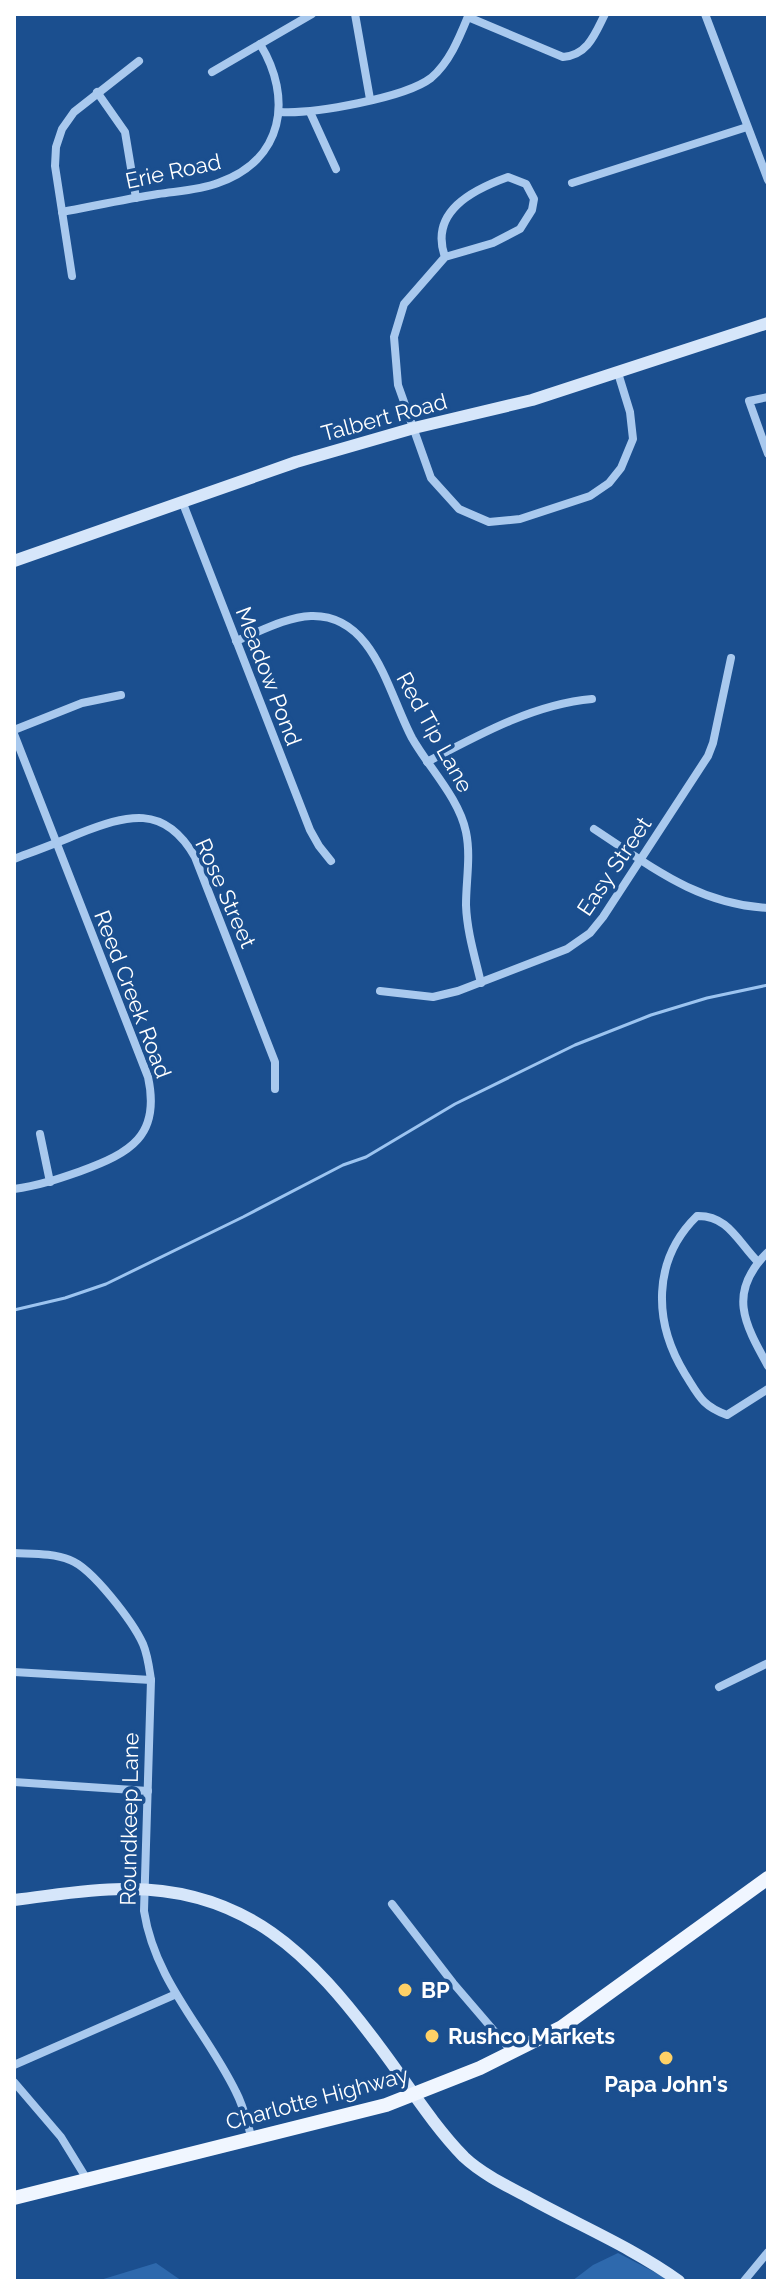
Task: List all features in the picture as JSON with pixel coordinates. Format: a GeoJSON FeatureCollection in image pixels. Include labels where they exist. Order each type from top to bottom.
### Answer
{"type":"FeatureCollection","features":[{"type":"Feature","properties":{"kind":"main road","name":"Charlotte Highway"},"geometry":{"type":"LineString","coordinates":[[14,2198],[416,2095],[513,2053],[558,2029],[768,1878]]}},
{"type":"Feature","properties":{"kind":"street"},"geometry":{"type":"LineString","coordinates":[[212,72],[312,14]]}},
{"type":"Feature","properties":{"kind":"street"},"geometry":{"type":"LineString","coordinates":[[355,14],[370,99]]}},
{"type":"Feature","properties":{"kind":"street"},"geometry":{"type":"LineString","coordinates":[[260,44],[276,77],[280,112],[310,112],[392,96],[430,78],[444,64],[469,16],[563,57],[583,51],[605,14]]}},
{"type":"Feature","properties":{"kind":"street"},"geometry":{"type":"LineString","coordinates":[[705,14],[768,180]]}},
{"type":"Feature","properties":{"kind":"street"},"geometry":{"type":"LineString","coordinates":[[72,276],[55,166],[56,147],[62,129],[74,112],[139,61]]}},
{"type":"Feature","properties":{"kind":"street"},"geometry":{"type":"LineString","coordinates":[[97,92],[125,132],[136,198]]}},
{"type":"Feature","properties":{"kind":"street","name":"Erie Road"},"geometry":{"type":"LineString","coordinates":[[62,212],[217,184],[235,176],[260,156],[280,112]]}},
{"type":"Feature","properties":{"kind":"street"},"geometry":{"type":"LineString","coordinates":[[310,112],[336,169]]}},
{"type":"Feature","properties":{"kind":"street"},"geometry":{"type":"LineString","coordinates":[[572,183],[747,127]]}},
{"type":"Feature","properties":{"kind":"street"},"geometry":{"type":"LineString","coordinates":[[445,257],[440,243],[442,230],[452,210],[464,198],[483,186],[508,177],[526,184],[534,199],[532,210],[520,229],[493,243],[445,257],[404,304],[394,337],[398,385],[431,478],[459,509],[489,522],[529,517],[590,496],[609,483],[621,468],[633,439],[618,373]]}},
{"type":"Feature","properties":{"kind":"street","name":"Talbert Road"},"geometry":{"type":"LineString","coordinates":[[14,561],[310,458],[414,428],[532,400],[768,323]]}},
{"type":"Feature","properties":{"kind":"street"},"geometry":{"type":"LineString","coordinates":[[768,397],[749,401],[768,454]]}},
{"type":"Feature","properties":{"kind":"street","name":"Meadow Pond"},"geometry":{"type":"LineString","coordinates":[[182,501],[310,830],[331,861]]}},
{"type":"Feature","properties":{"kind":"street","name":"Red Tip Lane"},"geometry":{"type":"LineString","coordinates":[[236,641],[309,616],[329,618],[349,626],[363,639],[373,654],[404,723],[457,809],[467,836],[467,919],[481,983]]}},
{"type":"Feature","properties":{"kind":"street","name":"Easy Street"},"geometry":{"type":"LineString","coordinates":[[380,991],[433,997],[481,983],[567,949],[590,933],[708,756],[731,658]]}},
{"type":"Feature","properties":{"kind":"street"},"geometry":{"type":"LineString","coordinates":[[14,732],[82,703],[121,695]]}},
{"type":"Feature","properties":{"kind":"street"},"geometry":{"type":"LineString","coordinates":[[427,762],[508,722],[564,703],[592,699]]}},
{"type":"Feature","properties":{"kind":"street","name":"Reed Creek Road"},"geometry":{"type":"LineString","coordinates":[[14,732],[148,1077],[152,1097],[150,1117],[142,1135],[129,1150],[112,1160],[50,1182],[14,1189]]}},
{"type":"Feature","properties":{"kind":"street","name":"Rose Street"},"geometry":{"type":"LineString","coordinates":[[14,859],[132,816],[152,818],[170,826],[185,840],[195,857],[275,1062],[275,1089]]}},
{"type":"Feature","properties":{"kind":"street"},"geometry":{"type":"LineString","coordinates":[[594,829],[684,887],[711,899],[768,908]]}},
{"type":"Feature","properties":{"kind":"street"},"geometry":{"type":"LineString","coordinates":[[40,1134],[50,1182]]}},
{"type":"Feature","properties":{"kind":"street"},"geometry":{"type":"LineString","coordinates":[[758,1262],[727,1225],[712,1216],[697,1216],[680,1232],[670,1253],[663,1280],[663,1307],[668,1336],[678,1362],[709,1409],[727,1415],[768,1389]]}},
{"type":"Feature","properties":{"kind":"street"},"geometry":{"type":"LineString","coordinates":[[768,1252],[758,1262],[743,1294],[743,1309],[749,1331],[768,1366]]}},
{"type":"Feature","properties":{"kind":"street","name":"Roundkeep Lane"},"geometry":{"type":"LineString","coordinates":[[14,1553],[69,1559],[85,1568],[141,1640],[148,1658],[151,1680],[145,1889],[148,1934],[174,1995],[226,2073],[245,2112],[252,2139]]}},
{"type":"Feature","properties":{"kind":"street"},"geometry":{"type":"LineString","coordinates":[[719,1687],[768,1663]]}},
{"type":"Feature","properties":{"kind":"street"},"geometry":{"type":"LineString","coordinates":[[14,1672],[151,1680]]}},
{"type":"Feature","properties":{"kind":"street"},"geometry":{"type":"LineString","coordinates":[[14,1782],[148,1791]]}},
{"type":"Feature","properties":{"kind":"street"},"geometry":{"type":"LineString","coordinates":[[14,1900],[95,1890],[145,1889],[191,1896],[217,1904],[260,1925],[291,1945],[346,2001],[466,2158],[483,2171],[638,2255],[679,2281]]}},
{"type":"Feature","properties":{"kind":"street"},"geometry":{"type":"LineString","coordinates":[[392,1904],[453,1983],[513,2053]]}},
{"type":"Feature","properties":{"kind":"street"},"geometry":{"type":"LineString","coordinates":[[14,2065],[174,1995]]}},
{"type":"Feature","properties":{"kind":"street"},"geometry":{"type":"LineString","coordinates":[[14,2082],[61,2137],[88,2181]]}},
{"type":"Feature","properties":{"kind":"street"},"geometry":{"type":"LineString","coordinates":[[744,2281],[768,2252]]}},
{"type":"Feature","properties":{"kind":"shaded area"},"geometry":{"type":"Polygon","coordinates":[[[618,2253],[669,2281],[572,2281],[593,2265],[618,2253]]]}},
{"type":"Feature","properties":{"kind":"shaded area"},"geometry":{"type":"Polygon","coordinates":[[[156,2263],[182,2281],[97,2281],[156,2263]]]}},
{"type":"Feature","properties":{"kind":"waterway"},"geometry":{"type":"LineString","coordinates":[[14,1310],[106,1284],[343,1165],[366,1157],[455,1104],[575,1045],[651,1015],[707,998],[768,985]]}},
{"type":"Feature","properties":{"kind":"place","name":"BP"},"geometry":{"type":"Point","coordinates":[405,1990]}},
{"type":"Feature","properties":{"kind":"place","name":"Rushco Markets"},"geometry":{"type":"Point","coordinates":[432,2036]}},
{"type":"Feature","properties":{"kind":"place","name":"Papa John's"},"geometry":{"type":"Point","coordinates":[666,2058]}}]}
